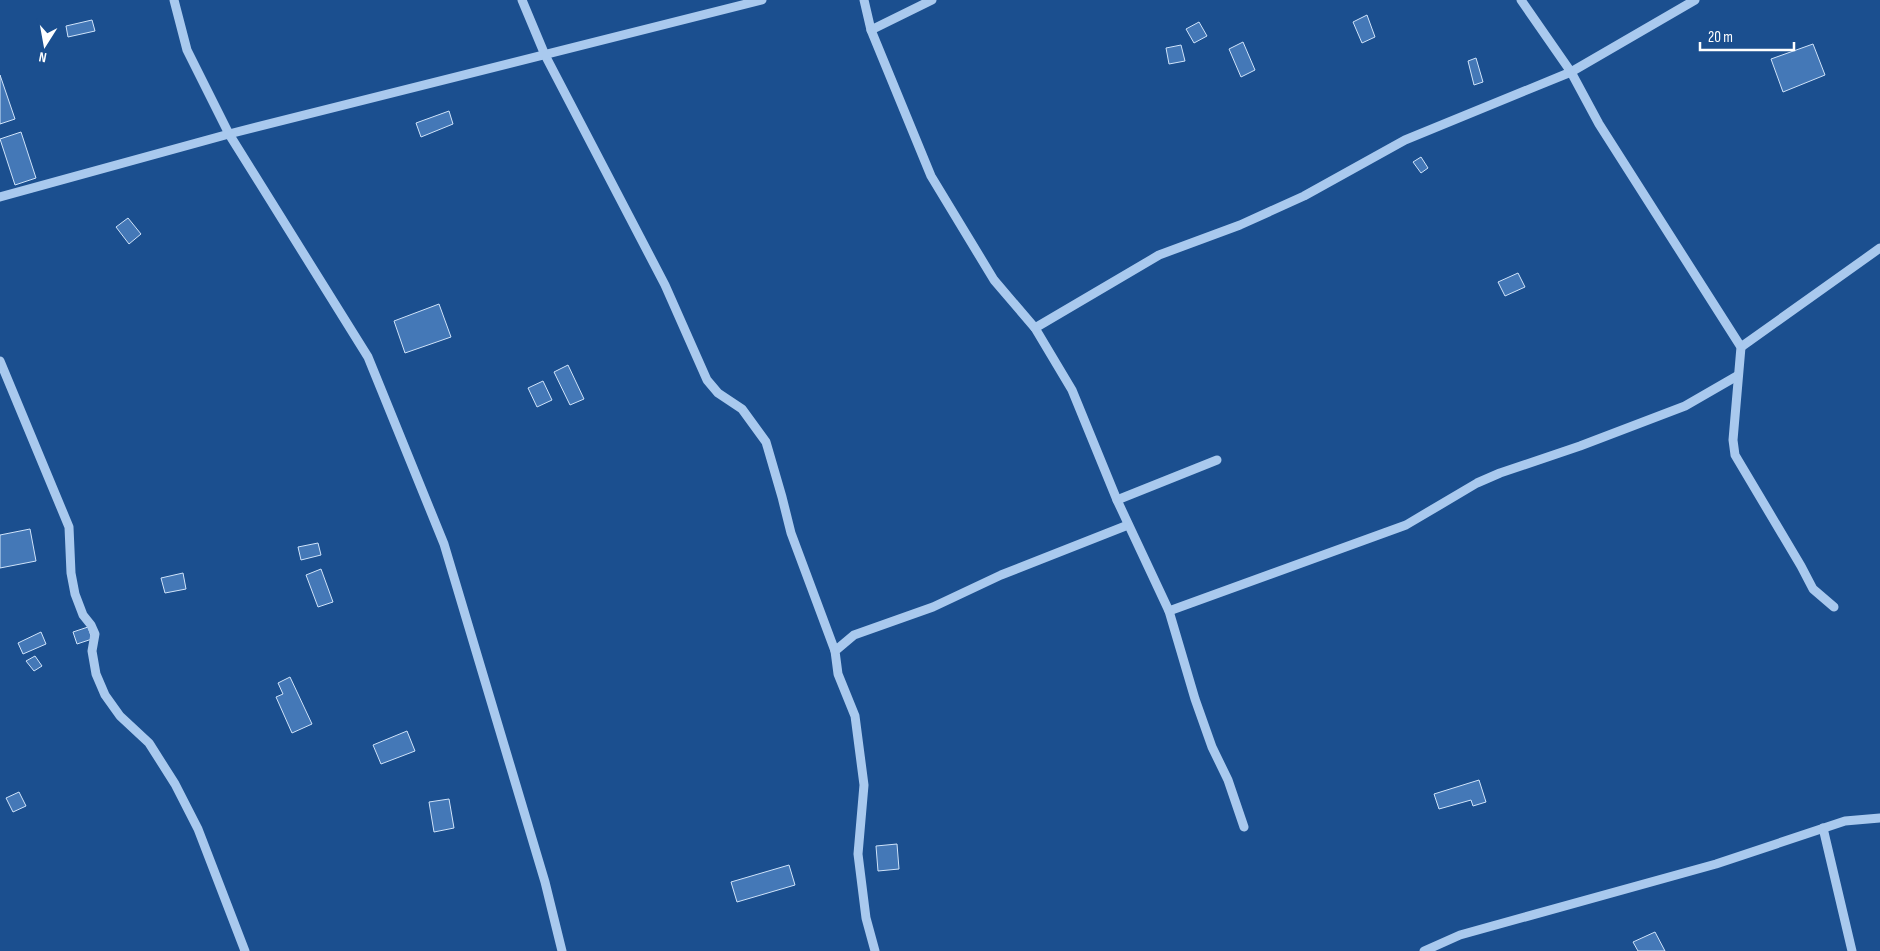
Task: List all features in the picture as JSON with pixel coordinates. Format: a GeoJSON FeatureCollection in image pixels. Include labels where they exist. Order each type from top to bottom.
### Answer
{"type":"FeatureCollection","features":[{"type":"Feature","properties":{"kind":"street"},"geometry":{"type":"LineString","coordinates":[[174,0],[187,50],[229,134],[368,357],[383,393],[444,544],[545,882],[562,951]]}},
{"type":"Feature","properties":{"kind":"street"},"geometry":{"type":"LineString","coordinates":[[522,0],[545,55],[666,285],[707,380],[718,393],[742,409],[766,442],[791,533],[835,651],[838,674],[855,716],[864,785],[858,854],[866,918],[875,951]]}},
{"type":"Feature","properties":{"kind":"street"},"geometry":{"type":"LineString","coordinates":[[0,197],[229,134],[762,0]]}},
{"type":"Feature","properties":{"kind":"street"},"geometry":{"type":"LineString","coordinates":[[864,0],[871,30],[931,176],[994,280],[1035,328],[1072,390],[1117,500],[1169,611],[1195,699],[1212,747],[1228,780],[1244,827]]}},
{"type":"Feature","properties":{"kind":"street"},"geometry":{"type":"LineString","coordinates":[[871,30],[932,0]]}},
{"type":"Feature","properties":{"kind":"street"},"geometry":{"type":"LineString","coordinates":[[1521,0],[1571,72],[1604,133],[1741,346],[1733,440],[1735,455],[1813,589],[1834,607]]}},
{"type":"Feature","properties":{"kind":"street"},"geometry":{"type":"LineString","coordinates":[[1035,328],[1159,255],[1240,225],[1304,196],[1406,140],[1571,72],[1695,0]]}},
{"type":"Feature","properties":{"kind":"street"},"geometry":{"type":"LineString","coordinates":[[1741,346],[1880,248]]}},
{"type":"Feature","properties":{"kind":"street"},"geometry":{"type":"LineString","coordinates":[[0,361],[69,527],[72,580],[83,615],[91,624],[95,634],[92,651],[96,674],[105,695],[115,709],[149,743],[175,784],[198,829],[245,951]]}},
{"type":"Feature","properties":{"kind":"street"},"geometry":{"type":"LineString","coordinates":[[1169,611],[1406,524],[1500,472],[1580,446],[1685,406],[1737,376]]}},
{"type":"Feature","properties":{"kind":"street"},"geometry":{"type":"LineString","coordinates":[[1117,500],[1217,460]]}},
{"type":"Feature","properties":{"kind":"street"},"geometry":{"type":"LineString","coordinates":[[835,651],[854,635],[933,608],[1001,575],[1128,525]]}},
{"type":"Feature","properties":{"kind":"street"},"geometry":{"type":"LineString","coordinates":[[1424,951],[1460,935],[1716,864],[1845,821],[1880,818]]}},
{"type":"Feature","properties":{"kind":"street"},"geometry":{"type":"LineString","coordinates":[[1823,828],[1852,951]]}},
{"type":"Feature","properties":{"kind":"building"},"geometry":{"type":"Polygon","coordinates":[[[1367,15],[1375,37],[1362,43],[1353,22],[1367,15]]]}},
{"type":"Feature","properties":{"kind":"building"},"geometry":{"type":"Polygon","coordinates":[[[92,20],[95,31],[68,37],[66,26],[92,20]]]}},
{"type":"Feature","properties":{"kind":"building"},"geometry":{"type":"Polygon","coordinates":[[[1199,22],[1207,36],[1194,43],[1186,29],[1199,22]]]}},
{"type":"Feature","properties":{"kind":"building"},"geometry":{"type":"Polygon","coordinates":[[[1243,42],[1255,70],[1241,77],[1229,49],[1243,42]]]}},
{"type":"Feature","properties":{"kind":"building"},"geometry":{"type":"Polygon","coordinates":[[[1813,44],[1825,75],[1783,92],[1771,59],[1813,44]]]}},
{"type":"Feature","properties":{"kind":"building"},"geometry":{"type":"Polygon","coordinates":[[[1181,45],[1185,61],[1169,64],[1166,48],[1181,45]]]}},
{"type":"Feature","properties":{"kind":"building"},"geometry":{"type":"Polygon","coordinates":[[[1476,58],[1483,82],[1474,85],[1468,61],[1476,58]]]}},
{"type":"Feature","properties":{"kind":"building"},"geometry":{"type":"Polygon","coordinates":[[[0,75],[15,119],[0,124],[0,75]]]}},
{"type":"Feature","properties":{"kind":"building"},"geometry":{"type":"Polygon","coordinates":[[[449,111],[453,124],[421,137],[416,123],[449,111]]]}},
{"type":"Feature","properties":{"kind":"building"},"geometry":{"type":"Polygon","coordinates":[[[21,132],[36,178],[15,185],[0,139],[21,132]]]}},
{"type":"Feature","properties":{"kind":"building"},"geometry":{"type":"Polygon","coordinates":[[[1421,157],[1428,168],[1421,173],[1413,162],[1421,157]]]}},
{"type":"Feature","properties":{"kind":"building"},"geometry":{"type":"Polygon","coordinates":[[[128,218],[141,234],[129,244],[116,227],[128,218]]]}},
{"type":"Feature","properties":{"kind":"building"},"geometry":{"type":"Polygon","coordinates":[[[1518,273],[1525,287],[1505,296],[1498,282],[1518,273]]]}},
{"type":"Feature","properties":{"kind":"building"},"geometry":{"type":"Polygon","coordinates":[[[439,304],[451,337],[405,353],[394,321],[439,304]]]}},
{"type":"Feature","properties":{"kind":"building"},"geometry":{"type":"Polygon","coordinates":[[[568,365],[584,399],[570,405],[554,372],[568,365]]]}},
{"type":"Feature","properties":{"kind":"building"},"geometry":{"type":"Polygon","coordinates":[[[543,381],[552,400],[537,407],[528,388],[543,381]]]}},
{"type":"Feature","properties":{"kind":"building"},"geometry":{"type":"Polygon","coordinates":[[[30,529],[36,561],[0,568],[0,535],[30,529]]]}},
{"type":"Feature","properties":{"kind":"building"},"geometry":{"type":"Polygon","coordinates":[[[318,543],[321,555],[301,560],[298,547],[318,543]]]}},
{"type":"Feature","properties":{"kind":"building"},"geometry":{"type":"Polygon","coordinates":[[[321,569],[333,602],[318,607],[306,575],[321,569]]]}},
{"type":"Feature","properties":{"kind":"building"},"geometry":{"type":"Polygon","coordinates":[[[183,573],[186,589],[165,593],[161,578],[183,573]]]}},
{"type":"Feature","properties":{"kind":"building"},"geometry":{"type":"Polygon","coordinates":[[[88,627],[92,639],[77,644],[73,632],[88,627]]]}},
{"type":"Feature","properties":{"kind":"building"},"geometry":{"type":"Polygon","coordinates":[[[41,632],[46,644],[23,654],[18,643],[41,632]]]}},
{"type":"Feature","properties":{"kind":"building"},"geometry":{"type":"Polygon","coordinates":[[[35,656],[42,666],[34,671],[26,661],[35,656]]]}},
{"type":"Feature","properties":{"kind":"building"},"geometry":{"type":"Polygon","coordinates":[[[290,677],[312,724],[292,733],[276,697],[283,694],[278,683],[290,677]]]}},
{"type":"Feature","properties":{"kind":"building"},"geometry":{"type":"Polygon","coordinates":[[[407,731],[415,751],[381,764],[373,745],[407,731]]]}},
{"type":"Feature","properties":{"kind":"building"},"geometry":{"type":"Polygon","coordinates":[[[1479,780],[1486,802],[1473,806],[1471,800],[1439,809],[1434,794],[1479,780]]]}},
{"type":"Feature","properties":{"kind":"building"},"geometry":{"type":"Polygon","coordinates":[[[19,792],[26,806],[13,812],[6,798],[19,792]]]}},
{"type":"Feature","properties":{"kind":"building"},"geometry":{"type":"Polygon","coordinates":[[[449,799],[454,828],[434,832],[429,802],[449,799]]]}},
{"type":"Feature","properties":{"kind":"building"},"geometry":{"type":"Polygon","coordinates":[[[897,844],[899,869],[878,871],[876,846],[897,844]]]}},
{"type":"Feature","properties":{"kind":"building"},"geometry":{"type":"Polygon","coordinates":[[[789,865],[795,885],[737,902],[731,882],[789,865]]]}},
{"type":"Feature","properties":{"kind":"building"},"geometry":{"type":"Polygon","coordinates":[[[1655,932],[1665,951],[1638,951],[1633,942],[1655,932]]]}}]}
